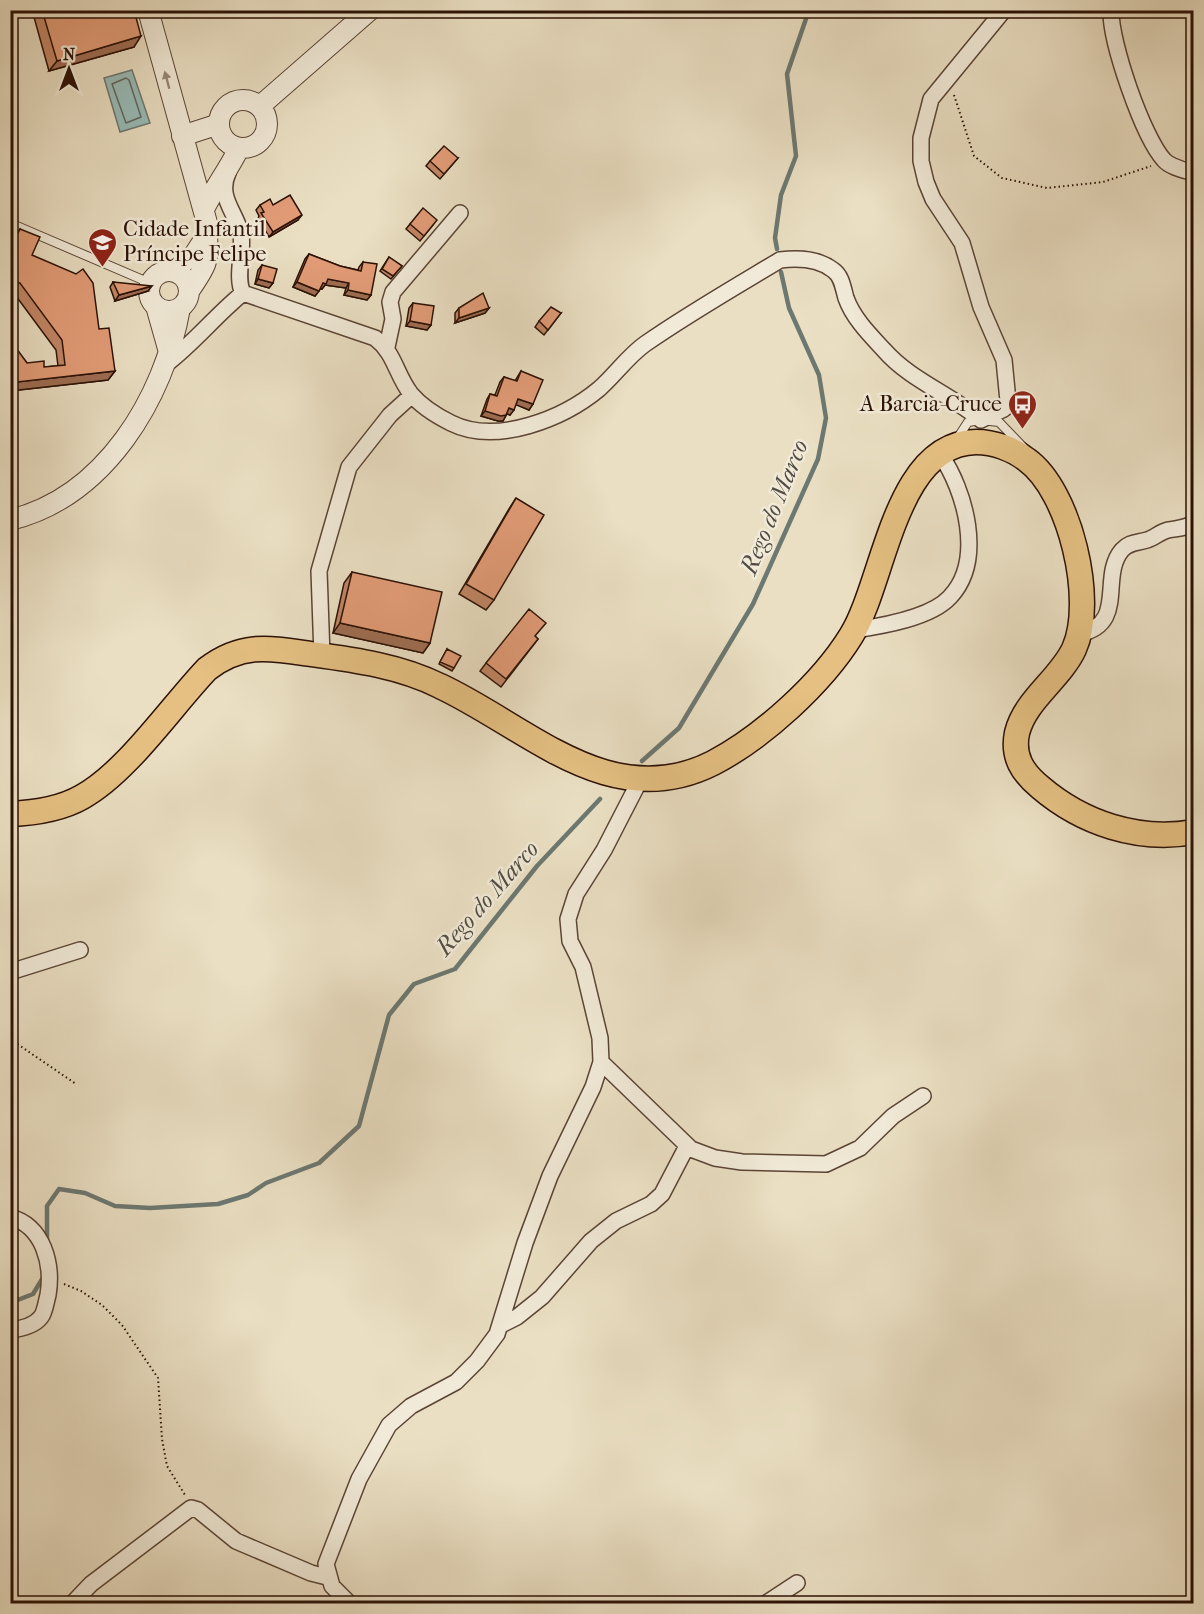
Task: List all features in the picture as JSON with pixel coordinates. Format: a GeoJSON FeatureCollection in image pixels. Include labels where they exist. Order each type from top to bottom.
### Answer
{"type":"FeatureCollection","features":[{"type":"Feature","properties":{"kind":"main road"},"geometry":{"type":"LineString","coordinates":[[10,814],[59,806],[81,797],[104,782],[190,687],[222,657],[237,651],[255,648],[322,656],[412,674],[442,686],[581,764],[604,774],[640,780],[676,777],[696,770],[733,752],[793,704],[827,668],[855,630],[904,500],[926,465],[946,451],[965,443],[996,445],[1014,452],[1041,473],[1062,513],[1080,567],[1084,613],[1079,634],[1062,669],[1022,721],[1016,745],[1021,766],[1046,792],[1073,812],[1095,822],[1142,833],[1194,832]]}},
{"type":"Feature","properties":{"kind":"street"},"geometry":{"type":"LineString","coordinates":[[148,10],[206,222],[210,249],[205,268],[185,300],[167,312],[156,306]]}},
{"type":"Feature","properties":{"kind":"street"},"geometry":{"type":"LineString","coordinates":[[260,106],[370,10]]}},
{"type":"Feature","properties":{"kind":"street"},"geometry":{"type":"LineString","coordinates":[[236,155],[224,181],[225,201],[240,231],[243,247],[240,287],[243,293],[362,333],[387,347],[412,395],[431,412],[453,424],[475,429],[507,430],[555,417],[600,388],[644,345],[780,260],[791,259],[820,263],[835,270],[852,309],[885,352],[903,369],[964,405],[981,420],[1004,409],[1008,401],[1004,360],[981,307],[962,243],[933,199],[921,161],[921,138],[931,99],[1004,10]]}},
{"type":"Feature","properties":{"kind":"street"},"geometry":{"type":"LineString","coordinates":[[1111,10],[1115,47],[1153,144],[1165,161],[1194,173]]}},
{"type":"Feature","properties":{"kind":"street"},"geometry":{"type":"LineString","coordinates":[[167,359],[156,306],[149,296],[150,284],[160,273],[170,271],[194,255],[218,181],[236,155],[255,146],[265,135],[267,120],[260,106],[246,100],[230,104],[220,116],[219,124],[223,137],[236,155]]}},
{"type":"Feature","properties":{"kind":"street"},"geometry":{"type":"LineString","coordinates":[[182,136],[219,124]]}},
{"type":"Feature","properties":{"kind":"street"},"geometry":{"type":"LineString","coordinates":[[206,222],[217,212],[233,218]]}},
{"type":"Feature","properties":{"kind":"street"},"geometry":{"type":"LineString","coordinates":[[387,347],[393,319],[390,302],[393,292],[460,213]]}},
{"type":"Feature","properties":{"kind":"street"},"geometry":{"type":"LineString","coordinates":[[10,520],[31,515],[56,502],[94,476],[126,438],[167,359],[185,300],[185,279],[170,271]]}},
{"type":"Feature","properties":{"kind":"street"},"geometry":{"type":"LineString","coordinates":[[167,359],[178,355],[219,312],[243,293]]}},
{"type":"Feature","properties":{"kind":"street"},"geometry":{"type":"LineString","coordinates":[[322,656],[319,571],[349,467],[390,415],[412,395]]}},
{"type":"Feature","properties":{"kind":"street"},"geometry":{"type":"LineString","coordinates":[[855,630],[882,626],[940,605],[950,597],[960,581],[967,562],[968,536],[959,490],[946,451]]}},
{"type":"Feature","properties":{"kind":"street"},"geometry":{"type":"LineString","coordinates":[[1079,634],[1091,631],[1104,621],[1109,606],[1116,561],[1121,551],[1131,543],[1148,540],[1167,531],[1184,529],[1194,523]]}},
{"type":"Feature","properties":{"kind":"street"},"geometry":{"type":"LineString","coordinates":[[350,1604],[332,1586],[327,1577],[326,1564],[368,1460],[389,1425],[411,1406],[456,1382],[477,1361],[501,1325],[525,1243],[573,1125],[593,1087],[601,1062],[600,1038],[594,1004],[583,967],[570,941],[568,919],[576,894],[604,850],[640,780]]}},
{"type":"Feature","properties":{"kind":"street"},"geometry":{"type":"LineString","coordinates":[[10,972],[80,950]]}},
{"type":"Feature","properties":{"kind":"street"},"geometry":{"type":"LineString","coordinates":[[601,1062],[687,1146],[715,1158],[742,1162],[826,1164],[860,1148],[893,1116],[922,1096]]}},
{"type":"Feature","properties":{"kind":"street"},"geometry":{"type":"LineString","coordinates":[[501,1325],[518,1317],[543,1297],[591,1241],[616,1221],[651,1204],[662,1194],[687,1146]]}},
{"type":"Feature","properties":{"kind":"street"},"geometry":{"type":"LineString","coordinates":[[10,1217],[21,1220],[38,1236],[47,1257],[51,1278],[42,1317],[33,1324],[10,1330]]}},
{"type":"Feature","properties":{"kind":"street"},"geometry":{"type":"LineString","coordinates":[[72,1604],[91,1584],[191,1508],[198,1510],[236,1541],[311,1573],[327,1577]]}},
{"type":"Feature","properties":{"kind":"street"},"geometry":{"type":"LineString","coordinates":[[765,1604],[797,1583]]}},
{"type":"Feature","properties":{"kind":"lane"},"geometry":{"type":"LineString","coordinates":[[10,223],[150,284]]}},
{"type":"Feature","properties":{"kind":"lane"},"geometry":{"type":"LineString","coordinates":[[946,451],[968,423],[981,420],[999,422],[1009,429],[1041,473]]}},
{"type":"Feature","properties":{"kind":"path"},"geometry":{"type":"LineString","coordinates":[[948,78],[974,156],[1002,178],[1047,188],[1092,183],[1165,161]]}},
{"type":"Feature","properties":{"kind":"path"},"geometry":{"type":"LineString","coordinates":[[10,1039],[76,1084]]}},
{"type":"Feature","properties":{"kind":"path"},"geometry":{"type":"LineString","coordinates":[[51,1278],[81,1291],[102,1305],[122,1325],[158,1378],[162,1439],[167,1466],[191,1508]]}},
{"type":"Feature","properties":{"kind":"water"},"geometry":{"type":"Polygon","coordinates":[[[132,70],[150,123],[120,132],[104,78],[132,70]]]}},
{"type":"Feature","properties":{"kind":"building"},"geometry":{"type":"Polygon","coordinates":[[[42,10],[134,10],[141,36],[57,61],[42,10]]]}},
{"type":"Feature","properties":{"kind":"building"},"geometry":{"type":"Polygon","coordinates":[[[444,146],[458,158],[444,174],[430,161],[444,146]]]}},
{"type":"Feature","properties":{"kind":"building"},"geometry":{"type":"Polygon","coordinates":[[[290,195],[302,215],[273,232],[261,213],[264,212],[260,205],[270,199],[273,205],[290,195]]]}},
{"type":"Feature","properties":{"kind":"building"},"geometry":{"type":"Polygon","coordinates":[[[423,208],[437,220],[424,236],[410,224],[423,208]]]}},
{"type":"Feature","properties":{"kind":"building"},"geometry":{"type":"Polygon","coordinates":[[[20,229],[40,237],[32,255],[76,274],[83,269],[93,283],[99,329],[109,328],[115,371],[17,382],[10,373],[10,333],[17,342],[13,344],[27,363],[44,361],[44,367],[65,365],[62,340],[20,283],[10,279],[10,249],[20,229]]]}},
{"type":"Feature","properties":{"kind":"building"},"geometry":{"type":"Polygon","coordinates":[[[309,254],[361,271],[363,262],[377,264],[371,295],[348,290],[349,283],[328,279],[319,291],[297,282],[309,254]]]}},
{"type":"Feature","properties":{"kind":"building"},"geometry":{"type":"Polygon","coordinates":[[[389,257],[402,266],[393,276],[382,269],[389,257]]]}},
{"type":"Feature","properties":{"kind":"building"},"geometry":{"type":"Polygon","coordinates":[[[262,265],[277,269],[273,283],[258,279],[262,265]]]}},
{"type":"Feature","properties":{"kind":"building"},"geometry":{"type":"Polygon","coordinates":[[[113,282],[152,286],[119,295],[113,282]]]}},
{"type":"Feature","properties":{"kind":"building"},"geometry":{"type":"Polygon","coordinates":[[[483,293],[489,308],[459,318],[459,308],[483,293]]]}},
{"type":"Feature","properties":{"kind":"building"},"geometry":{"type":"Polygon","coordinates":[[[413,303],[434,306],[431,325],[410,321],[413,303]]]}},
{"type":"Feature","properties":{"kind":"building"},"geometry":{"type":"Polygon","coordinates":[[[551,307],[561,313],[548,330],[539,321],[551,307]]]}},
{"type":"Feature","properties":{"kind":"building"},"geometry":{"type":"Polygon","coordinates":[[[521,371],[543,380],[533,404],[518,399],[514,410],[509,408],[506,415],[501,416],[485,411],[490,394],[497,396],[504,377],[517,381],[521,371]]]}},
{"type":"Feature","properties":{"kind":"building"},"geometry":{"type":"Polygon","coordinates":[[[516,498],[544,515],[494,600],[466,584],[516,498]]]}},
{"type":"Feature","properties":{"kind":"building"},"geometry":{"type":"Polygon","coordinates":[[[352,572],[442,592],[430,643],[340,623],[352,572]]]}},
{"type":"Feature","properties":{"kind":"building"},"geometry":{"type":"Polygon","coordinates":[[[529,609],[546,623],[535,636],[538,639],[506,679],[486,663],[529,609]]]}},
{"type":"Feature","properties":{"kind":"building"},"geometry":{"type":"Polygon","coordinates":[[[447,649],[461,656],[454,668],[440,662],[447,649]]]}},
{"type":"Feature","properties":{"kind":"waterway","name":"Rego do Marco"},"geometry":{"type":"LineString","coordinates":[[777,249],[775,238],[781,195],[796,156],[787,74],[809,10]]}},
{"type":"Feature","properties":{"kind":"waterway","name":"Rego do Marco"},"geometry":{"type":"LineString","coordinates":[[642,761],[679,728],[753,604],[818,459],[826,418],[819,375],[789,308],[781,272]]}},
{"type":"Feature","properties":{"kind":"waterway","name":"Rego do Marco"},"geometry":{"type":"LineString","coordinates":[[47,1240],[47,1206],[59,1189],[85,1193],[115,1206],[150,1208],[218,1204],[248,1195],[266,1183],[319,1163],[359,1126],[389,1015],[414,984],[455,969],[537,866],[600,799]]}},
{"type":"Feature","properties":{"kind":"waterway","name":"Rego do Marco"},"geometry":{"type":"LineString","coordinates":[[10,1303],[33,1294],[44,1276]]}},
{"type":"Feature","properties":{"kind":"place","name":"Cidade Infantil Príncipe Felipe"},"geometry":{"type":"Point","coordinates":[102,268]}},
{"type":"Feature","properties":{"kind":"place","name":"A Barcia-Cruce"},"geometry":{"type":"Point","coordinates":[1023,430]}}]}
